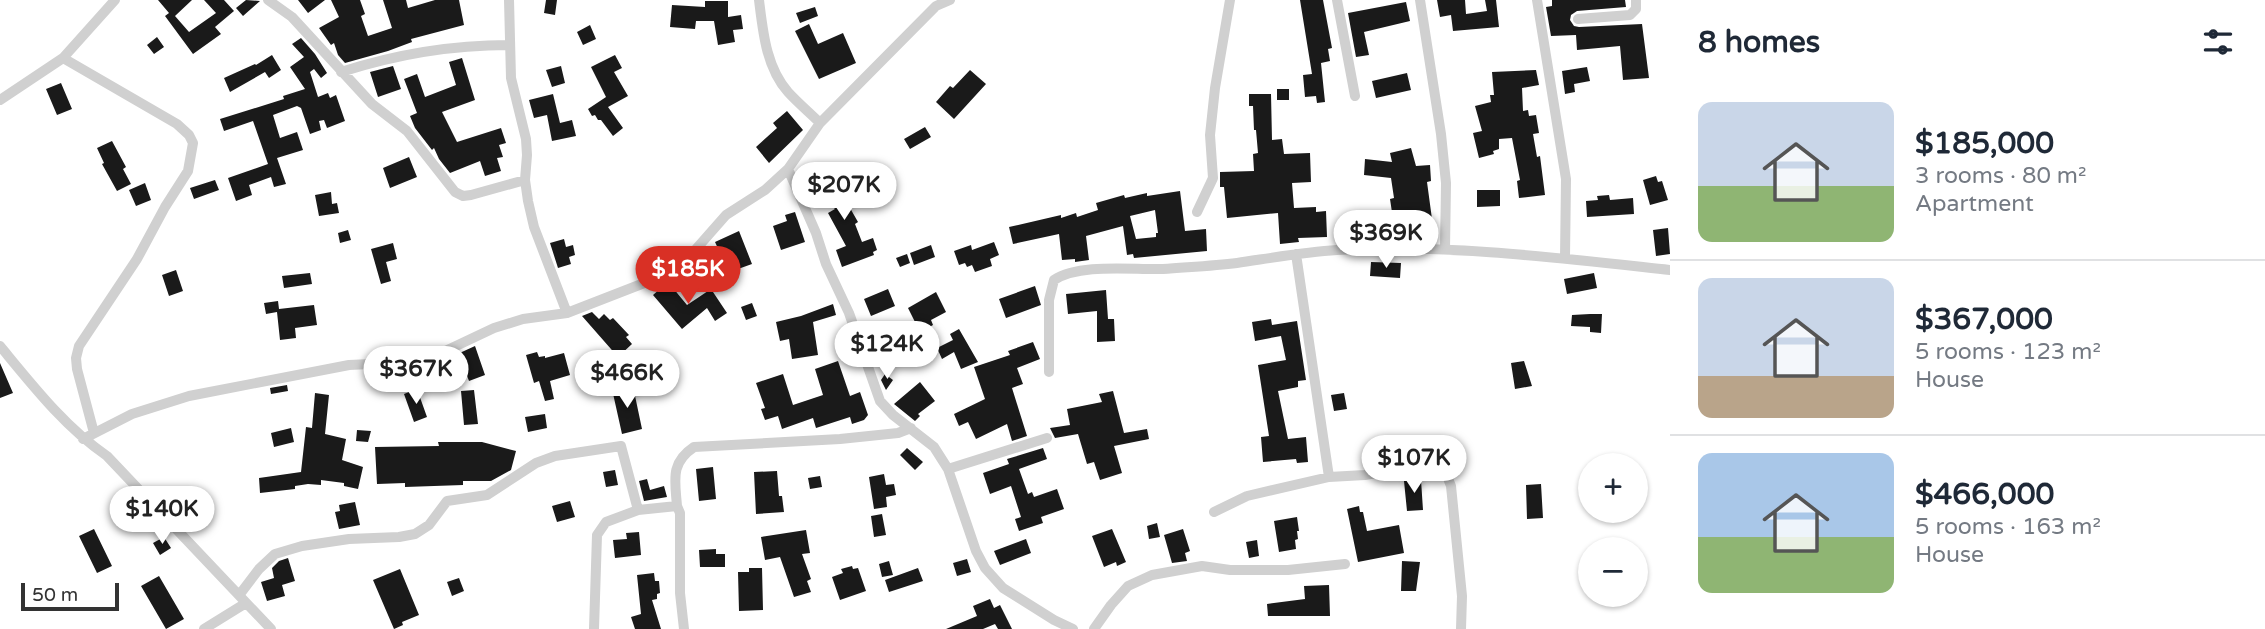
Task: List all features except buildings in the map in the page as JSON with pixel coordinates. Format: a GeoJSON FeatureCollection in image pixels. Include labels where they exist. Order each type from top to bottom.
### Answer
{"type":"FeatureCollection","features":[{"type":"Feature","properties":{"kind":"street"},"geometry":{"type":"LineString","coordinates":[[0,100],[63,58],[115,0]]}},
{"type":"Feature","properties":{"kind":"street"},"geometry":{"type":"LineString","coordinates":[[268,0],[282,8],[372,104],[407,131],[455,192],[471,195],[525,180]]}},
{"type":"Feature","properties":{"kind":"street"},"geometry":{"type":"LineString","coordinates":[[282,8],[292,0]]}},
{"type":"Feature","properties":{"kind":"street"},"geometry":{"type":"LineString","coordinates":[[509,0],[511,78],[526,139],[525,180],[534,227],[567,313]]}},
{"type":"Feature","properties":{"kind":"street"},"geometry":{"type":"LineString","coordinates":[[759,0],[764,38],[771,62],[789,93],[820,123]]}},
{"type":"Feature","properties":{"kind":"street"},"geometry":{"type":"LineString","coordinates":[[83,439],[132,414],[189,396],[349,365],[412,362],[513,322],[567,313],[652,281],[676,269],[726,215],[765,190],[788,169],[820,123],[936,6],[950,0]]}},
{"type":"Feature","properties":{"kind":"street"},"geometry":{"type":"LineString","coordinates":[[1197,212],[1213,178],[1210,135],[1230,0]]}},
{"type":"Feature","properties":{"kind":"street"},"geometry":{"type":"LineString","coordinates":[[1337,0],[1354,96]]}},
{"type":"Feature","properties":{"kind":"street"},"geometry":{"type":"LineString","coordinates":[[1420,0],[1446,183],[1445,249]]}},
{"type":"Feature","properties":{"kind":"street"},"geometry":{"type":"LineString","coordinates":[[1537,0],[1566,179],[1565,258]]}},
{"type":"Feature","properties":{"kind":"street"},"geometry":{"type":"LineString","coordinates":[[1578,19],[1630,15],[1636,9],[1636,0]]}},
{"type":"Feature","properties":{"kind":"street"},"geometry":{"type":"LineString","coordinates":[[341,72],[416,51],[464,45],[509,45]]}},
{"type":"Feature","properties":{"kind":"street"},"geometry":{"type":"LineString","coordinates":[[63,58],[177,124],[193,143],[188,171],[137,259],[79,346],[77,369],[94,433]]}},
{"type":"Feature","properties":{"kind":"street"},"geometry":{"type":"LineString","coordinates":[[788,169],[849,313],[880,401],[933,447],[948,469],[976,551],[985,568],[1003,588],[1073,629]]}},
{"type":"Feature","properties":{"kind":"street"},"geometry":{"type":"LineString","coordinates":[[1049,372],[1049,300],[1054,280],[1063,274],[1079,271],[1163,269],[1338,250],[1445,249],[1565,258],[1670,270]]}},
{"type":"Feature","properties":{"kind":"street"},"geometry":{"type":"LineString","coordinates":[[1296,254],[1329,477]]}},
{"type":"Feature","properties":{"kind":"street"},"geometry":{"type":"LineString","coordinates":[[0,346],[83,439],[107,456],[271,629]]}},
{"type":"Feature","properties":{"kind":"street"},"geometry":{"type":"LineString","coordinates":[[684,629],[680,593],[680,513],[674,474],[681,456],[694,447],[852,438],[898,433],[911,428]]}},
{"type":"Feature","properties":{"kind":"street"},"geometry":{"type":"LineString","coordinates":[[948,469],[1046,438]]}},
{"type":"Feature","properties":{"kind":"street"},"geometry":{"type":"LineString","coordinates":[[204,629],[243,598],[268,559],[284,550],[349,539],[415,534],[429,525],[447,501],[487,495],[537,463],[555,456],[621,446],[638,510]]}},
{"type":"Feature","properties":{"kind":"street"},"geometry":{"type":"LineString","coordinates":[[1214,512],[1247,496],[1329,477],[1365,475],[1428,464],[1445,471],[1451,486],[1462,596],[1461,629]]}},
{"type":"Feature","properties":{"kind":"street"},"geometry":{"type":"LineString","coordinates":[[594,629],[597,535],[606,522],[638,510],[677,506]]}},
{"type":"Feature","properties":{"kind":"street"},"geometry":{"type":"LineString","coordinates":[[1094,629],[1128,586],[1152,575],[1202,566],[1230,570],[1288,570],[1345,564]]}}]}
